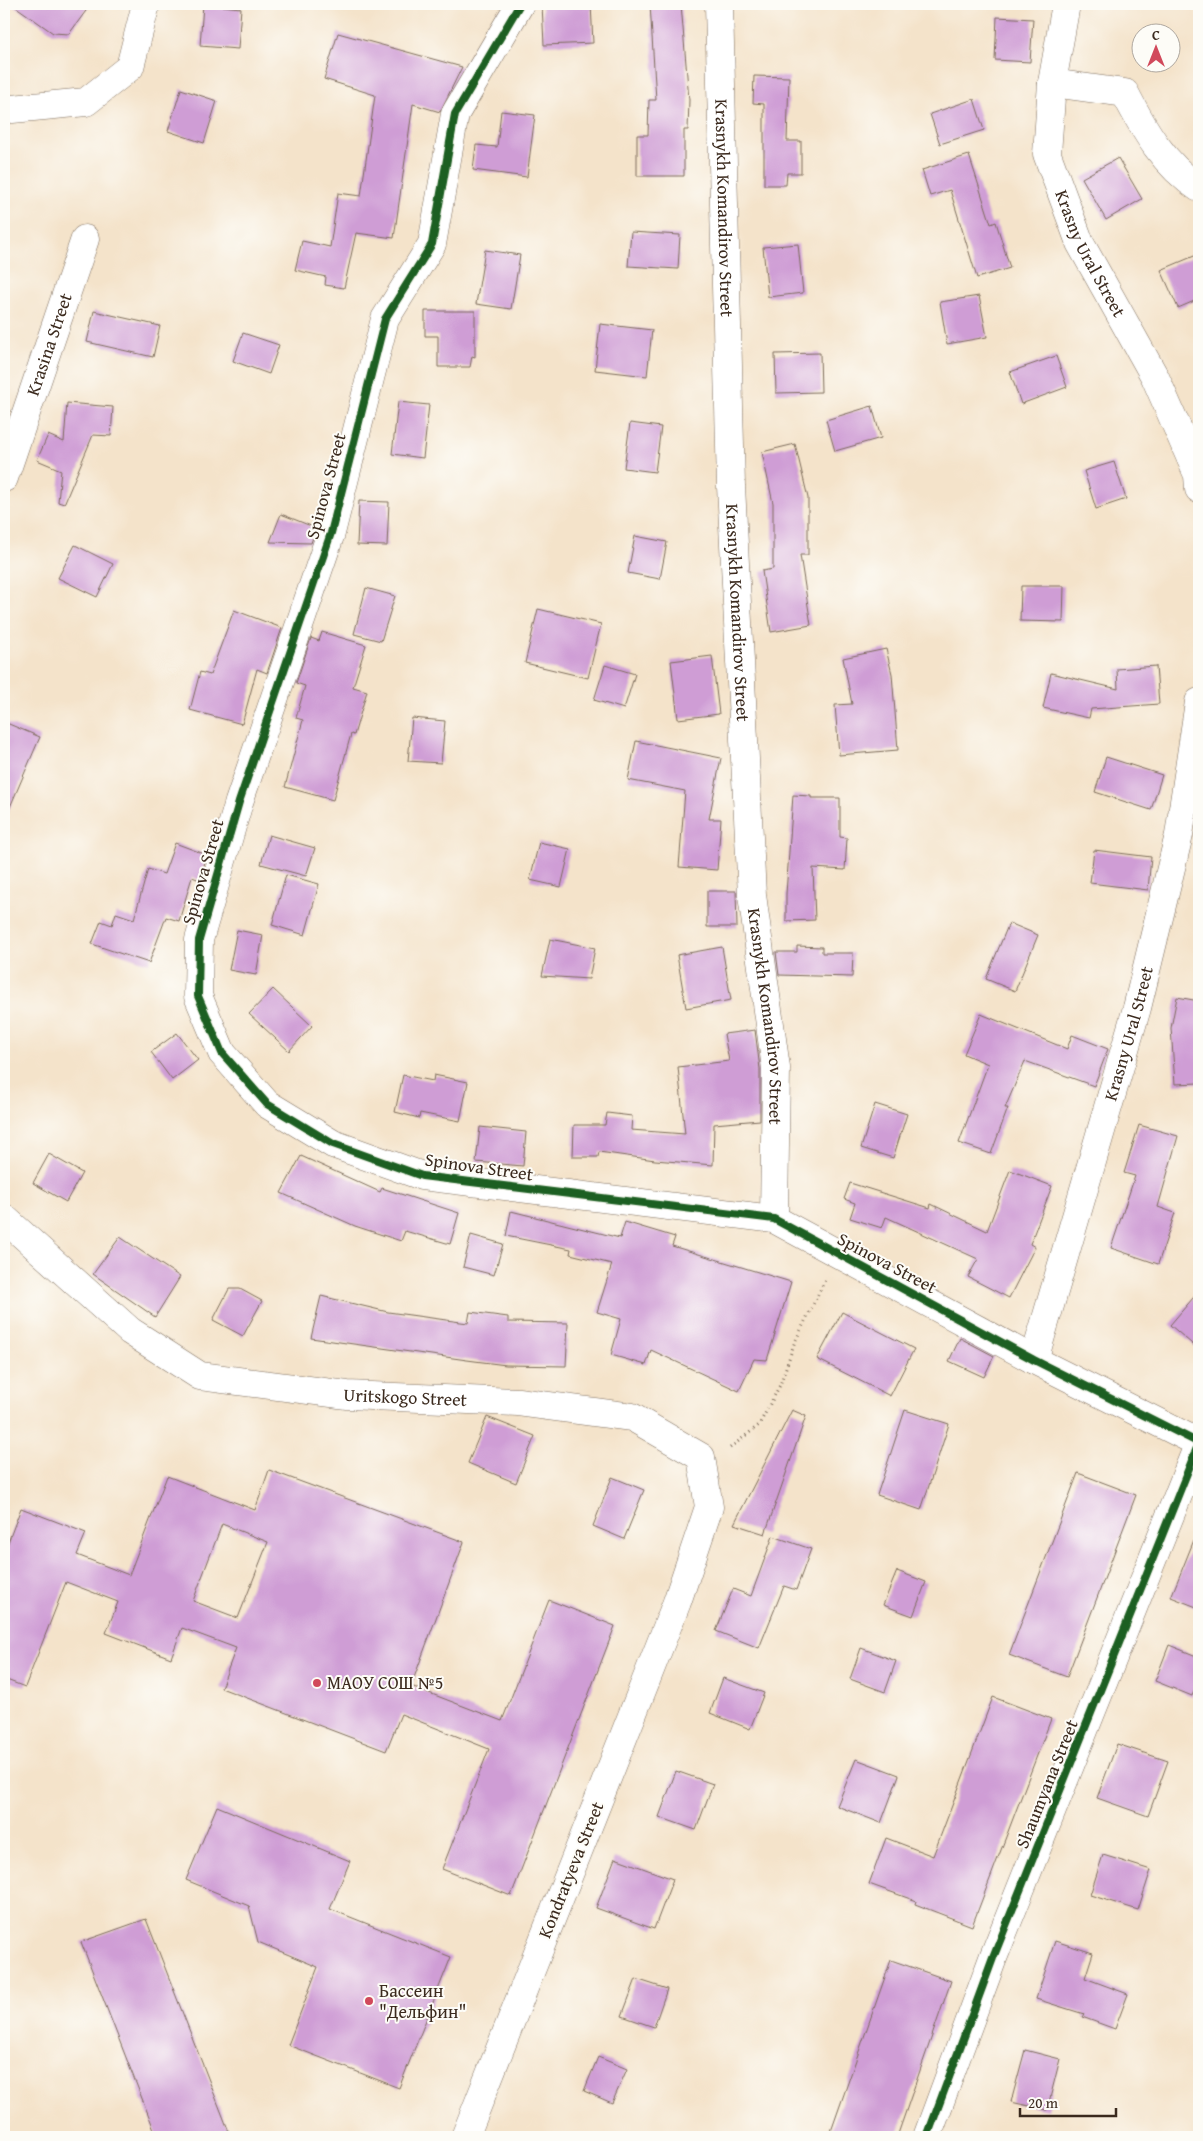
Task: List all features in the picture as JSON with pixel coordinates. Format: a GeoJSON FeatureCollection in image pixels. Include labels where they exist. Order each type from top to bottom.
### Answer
{"type":"FeatureCollection","features":[{"type":"Feature","properties":{"kind":"street"},"geometry":{"type":"LineString","coordinates":[[12,109],[86,102],[130,67],[146,4]]}},
{"type":"Feature","properties":{"kind":"street","name":"Spinova Street"},"geometry":{"type":"LineString","coordinates":[[520,4],[455,114],[432,244],[385,318],[331,533],[239,802],[199,940],[198,996],[222,1053],[267,1104],[333,1144],[422,1176],[774,1219],[1034,1360],[1199,1444]]}},
{"type":"Feature","properties":{"kind":"street","name":"Krasnykh Komandirov Street"},"geometry":{"type":"LineString","coordinates":[[719,4],[731,486],[752,896],[776,1068],[774,1219]]}},
{"type":"Feature","properties":{"kind":"street","name":"Krasny Ural Street"},"geometry":{"type":"LineString","coordinates":[[1066,4],[1052,83],[1047,154],[1080,243],[1155,377],[1198,475],[1199,489]]}},
{"type":"Feature","properties":{"kind":"street"},"geometry":{"type":"LineString","coordinates":[[1052,83],[1125,93],[1144,131],[1180,175],[1199,188]]}},
{"type":"Feature","properties":{"kind":"street","name":"Krasina Street"},"geometry":{"type":"LineString","coordinates":[[4,478],[85,239]]}},
{"type":"Feature","properties":{"kind":"street","name":"Krasny Ural Street"},"geometry":{"type":"LineString","coordinates":[[1034,1360],[1137,1008],[1179,835],[1199,702]]}},
{"type":"Feature","properties":{"kind":"street","name":"Uritskogo Street"},"geometry":{"type":"LineString","coordinates":[[4,1218],[130,1331],[200,1376],[347,1395],[518,1402],[632,1417],[640,1421],[701,1457],[710,1507],[677,1602]]}},
{"type":"Feature","properties":{"kind":"street","name":"Shaumyana Street"},"geometry":{"type":"LineString","coordinates":[[928,2137],[993,1958],[1199,1444]]}},
{"type":"Feature","properties":{"kind":"street","name":"Kondratyeva Street"},"geometry":{"type":"LineString","coordinates":[[465,2137],[677,1602]]}},
{"type":"Feature","properties":{"kind":"path"},"geometry":{"type":"LineString","coordinates":[[726,1452],[759,1425],[780,1385],[794,1344],[838,1254]]}},
{"type":"Feature","properties":{"kind":"building"},"geometry":{"type":"Polygon","coordinates":[[[12,4],[91,4],[69,34],[53,33],[12,4]]]}},
{"type":"Feature","properties":{"kind":"building"},"geometry":{"type":"Polygon","coordinates":[[[203,4],[241,8],[238,49],[200,46],[203,4]]]}},
{"type":"Feature","properties":{"kind":"building"},"geometry":{"type":"Polygon","coordinates":[[[542,4],[591,4],[593,43],[544,45],[542,4]]]}},
{"type":"Feature","properties":{"kind":"building"},"geometry":{"type":"Polygon","coordinates":[[[650,4],[681,4],[689,100],[688,130],[684,130],[684,176],[637,176],[637,135],[648,135],[649,100],[656,100],[650,4]]]}},
{"type":"Feature","properties":{"kind":"building"},"geometry":{"type":"Polygon","coordinates":[[[997,17],[1033,19],[1030,62],[995,60],[997,17]]]}},
{"type":"Feature","properties":{"kind":"building"},"geometry":{"type":"Polygon","coordinates":[[[338,33],[462,67],[440,112],[413,104],[394,238],[356,233],[344,288],[325,285],[326,277],[295,270],[302,241],[330,247],[338,193],[361,196],[375,95],[324,79],[338,33]]]}},
{"type":"Feature","properties":{"kind":"building"},"geometry":{"type":"Polygon","coordinates":[[[754,76],[789,77],[787,141],[801,141],[801,173],[787,173],[786,185],[764,185],[764,104],[753,103],[754,76]]]}},
{"type":"Feature","properties":{"kind":"building"},"geometry":{"type":"Polygon","coordinates":[[[181,89],[217,101],[204,143],[168,131],[181,89]]]}},
{"type":"Feature","properties":{"kind":"building"},"geometry":{"type":"Polygon","coordinates":[[[974,99],[984,130],[940,144],[930,114],[974,99]]]}},
{"type":"Feature","properties":{"kind":"building"},"geometry":{"type":"Polygon","coordinates":[[[501,111],[535,115],[527,177],[473,170],[476,145],[497,147],[501,111]]]}},
{"type":"Feature","properties":{"kind":"building"},"geometry":{"type":"Polygon","coordinates":[[[969,155],[991,224],[996,222],[1010,268],[977,278],[950,190],[930,196],[922,170],[969,155]]]}},
{"type":"Feature","properties":{"kind":"building"},"geometry":{"type":"Polygon","coordinates":[[[1118,158],[1142,199],[1106,220],[1082,178],[1118,158]]]}},
{"type":"Feature","properties":{"kind":"building"},"geometry":{"type":"Polygon","coordinates":[[[631,232],[680,235],[678,269],[628,266],[631,232]]]}},
{"type":"Feature","properties":{"kind":"building"},"geometry":{"type":"Polygon","coordinates":[[[798,244],[803,293],[768,297],[763,247],[798,244]]]}},
{"type":"Feature","properties":{"kind":"building"},"geometry":{"type":"Polygon","coordinates":[[[485,250],[520,255],[511,309],[476,304],[485,250]]]}},
{"type":"Feature","properties":{"kind":"building"},"geometry":{"type":"Polygon","coordinates":[[[1199,254],[1199,299],[1178,308],[1161,270],[1199,254]]]}},
{"type":"Feature","properties":{"kind":"building"},"geometry":{"type":"Polygon","coordinates":[[[979,296],[987,337],[947,344],[940,302],[979,296]]]}},
{"type":"Feature","properties":{"kind":"building"},"geometry":{"type":"Polygon","coordinates":[[[94,311],[160,326],[153,357],[87,342],[94,311]]]}},
{"type":"Feature","properties":{"kind":"building"},"geometry":{"type":"Polygon","coordinates":[[[425,311],[475,311],[475,357],[472,356],[470,367],[438,367],[438,336],[425,336],[425,311]]]}},
{"type":"Feature","properties":{"kind":"building"},"geometry":{"type":"Polygon","coordinates":[[[600,324],[652,330],[647,376],[595,370],[600,324]]]}},
{"type":"Feature","properties":{"kind":"building"},"geometry":{"type":"Polygon","coordinates":[[[243,333],[279,345],[269,374],[233,361],[243,333]]]}},
{"type":"Feature","properties":{"kind":"building"},"geometry":{"type":"Polygon","coordinates":[[[820,353],[821,392],[776,393],[775,354],[820,353]]]}},
{"type":"Feature","properties":{"kind":"building"},"geometry":{"type":"Polygon","coordinates":[[[1056,356],[1067,387],[1021,404],[1010,372],[1056,356]]]}},
{"type":"Feature","properties":{"kind":"building"},"geometry":{"type":"Polygon","coordinates":[[[398,402],[429,405],[423,458],[392,454],[398,402]]]}},
{"type":"Feature","properties":{"kind":"building"},"geometry":{"type":"Polygon","coordinates":[[[67,403],[113,407],[111,436],[93,435],[64,504],[58,502],[61,470],[37,460],[48,435],[64,442],[67,403]]]}},
{"type":"Feature","properties":{"kind":"building"},"geometry":{"type":"Polygon","coordinates":[[[872,406],[881,438],[835,451],[826,420],[872,406]]]}},
{"type":"Feature","properties":{"kind":"building"},"geometry":{"type":"Polygon","coordinates":[[[630,423],[661,427],[655,472],[624,468],[630,423]]]}},
{"type":"Feature","properties":{"kind":"building"},"geometry":{"type":"Polygon","coordinates":[[[795,444],[808,498],[808,555],[800,555],[811,625],[771,632],[762,571],[773,569],[773,503],[762,452],[795,444]]]}},
{"type":"Feature","properties":{"kind":"building"},"geometry":{"type":"Polygon","coordinates":[[[1114,462],[1126,499],[1096,509],[1084,471],[1114,462]]]}},
{"type":"Feature","properties":{"kind":"building"},"geometry":{"type":"Polygon","coordinates":[[[359,501],[389,502],[387,546],[357,545],[359,501]]]}},
{"type":"Feature","properties":{"kind":"building"},"geometry":{"type":"Polygon","coordinates":[[[281,514],[316,528],[311,543],[270,542],[281,514]]]}},
{"type":"Feature","properties":{"kind":"building"},"geometry":{"type":"Polygon","coordinates":[[[635,536],[667,542],[660,579],[628,573],[635,536]]]}},
{"type":"Feature","properties":{"kind":"building"},"geometry":{"type":"Polygon","coordinates":[[[75,545],[113,564],[97,597],[58,578],[75,545]]]}},
{"type":"Feature","properties":{"kind":"building"},"geometry":{"type":"Polygon","coordinates":[[[1021,586],[1064,586],[1063,622],[1020,621],[1021,586]]]}},
{"type":"Feature","properties":{"kind":"building"},"geometry":{"type":"Polygon","coordinates":[[[366,588],[395,596],[381,641],[354,634],[366,588]]]}},
{"type":"Feature","properties":{"kind":"building"},"geometry":{"type":"Polygon","coordinates":[[[538,609],[601,624],[588,678],[525,663],[538,609]]]}},
{"type":"Feature","properties":{"kind":"building"},"geometry":{"type":"Polygon","coordinates":[[[234,610],[282,628],[267,673],[257,669],[242,724],[190,710],[200,672],[210,675],[234,610]]]}},
{"type":"Feature","properties":{"kind":"building"},"geometry":{"type":"Polygon","coordinates":[[[322,632],[366,645],[353,687],[367,691],[354,735],[351,734],[333,800],[285,787],[303,720],[296,718],[305,686],[296,683],[311,638],[319,641],[322,632]]]}},
{"type":"Feature","properties":{"kind":"building"},"geometry":{"type":"Polygon","coordinates":[[[886,649],[892,674],[898,750],[839,755],[835,705],[852,704],[843,658],[886,649]]]}},
{"type":"Feature","properties":{"kind":"building"},"geometry":{"type":"Polygon","coordinates":[[[712,656],[719,714],[678,719],[671,661],[712,656]]]}},
{"type":"Feature","properties":{"kind":"building"},"geometry":{"type":"Polygon","coordinates":[[[605,665],[635,674],[624,709],[594,700],[605,665]]]}},
{"type":"Feature","properties":{"kind":"building"},"geometry":{"type":"Polygon","coordinates":[[[1156,666],[1159,704],[1091,709],[1089,718],[1043,708],[1051,673],[1118,689],[1117,669],[1156,666]]]}},
{"type":"Feature","properties":{"kind":"building"},"geometry":{"type":"Polygon","coordinates":[[[412,718],[445,721],[441,763],[408,761],[412,718]]]}},
{"type":"Feature","properties":{"kind":"building"},"geometry":{"type":"Polygon","coordinates":[[[4,722],[40,737],[4,821],[4,722]]]}},
{"type":"Feature","properties":{"kind":"building"},"geometry":{"type":"Polygon","coordinates":[[[636,741],[721,758],[709,819],[721,819],[717,870],[679,867],[685,791],[628,780],[636,741]]]}},
{"type":"Feature","properties":{"kind":"building"},"geometry":{"type":"Polygon","coordinates":[[[1106,757],[1162,775],[1151,810],[1095,792],[1106,757]]]}},
{"type":"Feature","properties":{"kind":"building"},"geometry":{"type":"Polygon","coordinates":[[[793,795],[811,796],[811,798],[840,798],[840,837],[847,838],[845,870],[813,868],[815,920],[786,921],[793,795]]]}},
{"type":"Feature","properties":{"kind":"building"},"geometry":{"type":"Polygon","coordinates":[[[269,835],[315,848],[306,876],[261,864],[269,835]]]}},
{"type":"Feature","properties":{"kind":"building"},"geometry":{"type":"Polygon","coordinates":[[[539,842],[570,849],[561,887],[530,880],[539,842]]]}},
{"type":"Feature","properties":{"kind":"building"},"geometry":{"type":"Polygon","coordinates":[[[175,843],[207,855],[200,880],[192,877],[179,921],[166,917],[149,963],[92,944],[101,921],[112,925],[116,913],[134,919],[148,869],[164,874],[175,843]]]}},
{"type":"Feature","properties":{"kind":"building"},"geometry":{"type":"Polygon","coordinates":[[[1094,850],[1151,857],[1148,890],[1090,883],[1094,850]]]}},
{"type":"Feature","properties":{"kind":"building"},"geometry":{"type":"Polygon","coordinates":[[[286,875],[319,884],[305,935],[272,925],[286,875]]]}},
{"type":"Feature","properties":{"kind":"building"},"geometry":{"type":"Polygon","coordinates":[[[707,891],[736,891],[737,927],[707,927],[707,891]]]}},
{"type":"Feature","properties":{"kind":"building"},"geometry":{"type":"Polygon","coordinates":[[[1009,923],[1038,935],[1015,991],[986,979],[1009,923]]]}},
{"type":"Feature","properties":{"kind":"building"},"geometry":{"type":"Polygon","coordinates":[[[237,930],[263,935],[256,975],[229,970],[237,930]]]}},
{"type":"Feature","properties":{"kind":"building"},"geometry":{"type":"Polygon","coordinates":[[[550,939],[595,948],[589,979],[542,976],[550,939]]]}},
{"type":"Feature","properties":{"kind":"building"},"geometry":{"type":"Polygon","coordinates":[[[797,946],[822,947],[822,953],[853,953],[852,977],[779,975],[776,952],[797,952],[797,946]]]}},
{"type":"Feature","properties":{"kind":"building"},"geometry":{"type":"Polygon","coordinates":[[[722,947],[731,1000],[686,1008],[677,955],[722,947]]]}},
{"type":"Feature","properties":{"kind":"building"},"geometry":{"type":"Polygon","coordinates":[[[273,989],[312,1026],[289,1051],[249,1014],[273,989]]]}},
{"type":"Feature","properties":{"kind":"building"},"geometry":{"type":"Polygon","coordinates":[[[1177,997],[1199,1001],[1199,1083],[1175,1084],[1171,1028],[1177,997]]]}},
{"type":"Feature","properties":{"kind":"building"},"geometry":{"type":"Polygon","coordinates":[[[981,1014],[1067,1049],[1072,1035],[1108,1049],[1094,1086],[1025,1061],[1005,1108],[1008,1108],[991,1154],[959,1143],[988,1064],[964,1054],[981,1014]]]}},
{"type":"Feature","properties":{"kind":"building"},"geometry":{"type":"Polygon","coordinates":[[[755,1030],[760,1069],[760,1120],[714,1124],[713,1165],[655,1160],[599,1152],[598,1157],[573,1157],[574,1125],[605,1125],[607,1113],[632,1116],[631,1130],[685,1134],[678,1067],[729,1061],[724,1034],[755,1030]]]}},
{"type":"Feature","properties":{"kind":"building"},"geometry":{"type":"Polygon","coordinates":[[[177,1033],[198,1060],[172,1080],[151,1052],[177,1033]]]}},
{"type":"Feature","properties":{"kind":"building"},"geometry":{"type":"Polygon","coordinates":[[[403,1075],[433,1081],[434,1075],[468,1082],[460,1121],[420,1113],[419,1118],[395,1112],[403,1075]]]}},
{"type":"Feature","properties":{"kind":"building"},"geometry":{"type":"Polygon","coordinates":[[[875,1104],[907,1114],[893,1158],[861,1148],[875,1104]]]}},
{"type":"Feature","properties":{"kind":"building"},"geometry":{"type":"Polygon","coordinates":[[[1139,1125],[1178,1136],[1158,1207],[1175,1213],[1158,1264],[1111,1248],[1135,1176],[1124,1173],[1139,1125]]]}},
{"type":"Feature","properties":{"kind":"building"},"geometry":{"type":"Polygon","coordinates":[[[480,1127],[526,1132],[523,1166],[476,1162],[480,1127]]]}},
{"type":"Feature","properties":{"kind":"building"},"geometry":{"type":"Polygon","coordinates":[[[49,1154],[82,1173],[66,1202],[33,1183],[49,1154]]]}},
{"type":"Feature","properties":{"kind":"building"},"geometry":{"type":"Polygon","coordinates":[[[301,1156],[380,1192],[382,1188],[459,1213],[450,1244],[405,1231],[401,1241],[355,1226],[281,1193],[301,1156]]]}},
{"type":"Feature","properties":{"kind":"building"},"geometry":{"type":"Polygon","coordinates":[[[1010,1170],[1052,1186],[1030,1244],[1035,1247],[1009,1298],[968,1277],[978,1259],[886,1217],[882,1228],[850,1218],[855,1203],[844,1199],[850,1183],[930,1208],[931,1204],[987,1231],[1010,1170]]]}},
{"type":"Feature","properties":{"kind":"building"},"geometry":{"type":"Polygon","coordinates":[[[511,1211],[620,1238],[625,1222],[675,1237],[672,1246],[791,1282],[767,1360],[754,1359],[739,1391],[651,1350],[646,1365],[611,1355],[621,1319],[597,1312],[612,1264],[570,1254],[571,1249],[506,1236],[511,1211]]]}},
{"type":"Feature","properties":{"kind":"building"},"geometry":{"type":"Polygon","coordinates":[[[471,1235],[503,1244],[494,1275],[463,1267],[471,1235]]]}},
{"type":"Feature","properties":{"kind":"building"},"geometry":{"type":"Polygon","coordinates":[[[120,1237],[180,1277],[155,1317],[93,1274],[120,1237]]]}},
{"type":"Feature","properties":{"kind":"building"},"geometry":{"type":"Polygon","coordinates":[[[229,1289],[240,1289],[262,1301],[243,1336],[213,1320],[229,1289]]]}},
{"type":"Feature","properties":{"kind":"building"},"geometry":{"type":"Polygon","coordinates":[[[1199,1291],[1199,1350],[1170,1325],[1199,1291]]]}},
{"type":"Feature","properties":{"kind":"building"},"geometry":{"type":"Polygon","coordinates":[[[321,1296],[388,1312],[468,1323],[470,1312],[508,1317],[508,1322],[568,1323],[566,1366],[506,1365],[311,1338],[321,1296]]]}},
{"type":"Feature","properties":{"kind":"building"},"geometry":{"type":"Polygon","coordinates":[[[842,1312],[914,1349],[890,1396],[817,1359],[842,1312]]]}},
{"type":"Feature","properties":{"kind":"building"},"geometry":{"type":"Polygon","coordinates":[[[960,1338],[994,1356],[984,1377],[949,1361],[960,1338]]]}},
{"type":"Feature","properties":{"kind":"building"},"geometry":{"type":"Polygon","coordinates":[[[792,1410],[806,1416],[765,1534],[734,1524],[792,1410]]]}},
{"type":"Feature","properties":{"kind":"building"},"geometry":{"type":"Polygon","coordinates":[[[905,1410],[949,1424],[921,1510],[877,1495],[905,1410]]]}},
{"type":"Feature","properties":{"kind":"building"},"geometry":{"type":"Polygon","coordinates":[[[487,1417],[535,1436],[516,1483],[468,1463],[487,1417]]]}},
{"type":"Feature","properties":{"kind":"building","name":"МАОУ СОШ №5"},"geometry":{"type":"Polygon","coordinates":[[[269,1470],[464,1542],[411,1686],[502,1721],[549,1600],[615,1626],[511,1896],[442,1869],[489,1749],[401,1714],[386,1751],[221,1688],[236,1648],[182,1628],[171,1658],[106,1633],[118,1602],[66,1582],[25,1687],[4,1679],[4,1553],[21,1508],[86,1533],[77,1555],[129,1575],[167,1476],[255,1510],[269,1470]],[[222,1524],[193,1601],[238,1618],[268,1542],[222,1524]]]}},
{"type":"Feature","properties":{"kind":"building"},"geometry":{"type":"Polygon","coordinates":[[[1078,1473],[1136,1495],[1067,1677],[1009,1655],[1078,1473]]]}},
{"type":"Feature","properties":{"kind":"building"},"geometry":{"type":"Polygon","coordinates":[[[612,1477],[644,1490],[624,1539],[593,1526],[612,1477]]]}},
{"type":"Feature","properties":{"kind":"building"},"geometry":{"type":"Polygon","coordinates":[[[1199,1530],[1199,1608],[1171,1597],[1199,1530]]]}},
{"type":"Feature","properties":{"kind":"building"},"geometry":{"type":"Polygon","coordinates":[[[773,1536],[811,1549],[796,1590],[784,1586],[759,1648],[716,1631],[733,1589],[751,1596],[773,1536]]]}},
{"type":"Feature","properties":{"kind":"building"},"geometry":{"type":"Polygon","coordinates":[[[897,1571],[926,1582],[913,1616],[883,1605],[897,1571]]]}},
{"type":"Feature","properties":{"kind":"building"},"geometry":{"type":"Polygon","coordinates":[[[1169,1645],[1199,1657],[1199,1679],[1192,1696],[1155,1681],[1169,1645]]]}},
{"type":"Feature","properties":{"kind":"building"},"geometry":{"type":"Polygon","coordinates":[[[861,1648],[896,1661],[885,1692],[850,1679],[861,1648]]]}},
{"type":"Feature","properties":{"kind":"building"},"geometry":{"type":"Polygon","coordinates":[[[723,1678],[764,1693],[750,1729],[710,1713],[723,1678]]]}},
{"type":"Feature","properties":{"kind":"building"},"geometry":{"type":"Polygon","coordinates":[[[993,1697],[1051,1719],[972,1926],[915,1904],[916,1901],[869,1884],[886,1838],[933,1856],[993,1697]]]}},
{"type":"Feature","properties":{"kind":"building"},"geometry":{"type":"Polygon","coordinates":[[[1117,1744],[1168,1761],[1148,1816],[1097,1798],[1117,1744]]]}},
{"type":"Feature","properties":{"kind":"building"},"geometry":{"type":"Polygon","coordinates":[[[856,1759],[899,1775],[881,1823],[837,1806],[856,1759]]]}},
{"type":"Feature","properties":{"kind":"building"},"geometry":{"type":"Polygon","coordinates":[[[676,1771],[713,1784],[696,1830],[659,1817],[676,1771]]]}},
{"type":"Feature","properties":{"kind":"building"},"geometry":{"type":"Polygon","coordinates":[[[217,1806],[350,1861],[330,1909],[451,1957],[399,2088],[288,2045],[318,1967],[258,1942],[249,1906],[186,1880],[217,1806]]]}},
{"type":"Feature","properties":{"kind":"building"},"geometry":{"type":"Polygon","coordinates":[[[1103,1855],[1151,1870],[1138,1910],[1090,1895],[1103,1855]]]}},
{"type":"Feature","properties":{"kind":"building"},"geometry":{"type":"Polygon","coordinates":[[[615,1858],[673,1879],[654,1929],[596,1908],[615,1858]]]}},
{"type":"Feature","properties":{"kind":"building"},"geometry":{"type":"Polygon","coordinates":[[[146,1919],[231,2137],[157,2137],[81,1942],[146,1919]]]}},
{"type":"Feature","properties":{"kind":"building"},"geometry":{"type":"Polygon","coordinates":[[[1055,1941],[1093,1953],[1085,1978],[1128,1994],[1115,2029],[1082,2017],[1084,2014],[1036,1999],[1055,1941]]]}},
{"type":"Feature","properties":{"kind":"building"},"geometry":{"type":"Polygon","coordinates":[[[891,1960],[951,1981],[897,2137],[829,2137],[891,1960]]]}},
{"type":"Feature","properties":{"kind":"building"},"geometry":{"type":"Polygon","coordinates":[[[636,1979],[667,1989],[654,2027],[622,2016],[636,1979]]]}},
{"type":"Feature","properties":{"kind":"building"},"geometry":{"type":"Polygon","coordinates":[[[1025,2050],[1060,2059],[1047,2110],[1011,2102],[1025,2050]]]}},
{"type":"Feature","properties":{"kind":"building"},"geometry":{"type":"Polygon","coordinates":[[[598,2057],[627,2069],[612,2103],[584,2091],[598,2057]]]}},
{"type":"Feature","properties":{"kind":"cycle path"},"geometry":{"type":"LineString","coordinates":[[520,4],[455,114],[432,244],[385,319],[331,533],[239,802],[199,940],[198,996],[222,1053],[267,1104],[333,1144],[422,1176],[774,1219],[1034,1360],[1199,1443],[993,1958],[927,2137]]}},
{"type":"Feature","properties":{"kind":"place","name":"МАОУ СОШ №5"},"geometry":{"type":"Point","coordinates":[317,1683]}},
{"type":"Feature","properties":{"kind":"place","name":"Бассеин \"Дельфин\""},"geometry":{"type":"Point","coordinates":[369,2001]}}]}
